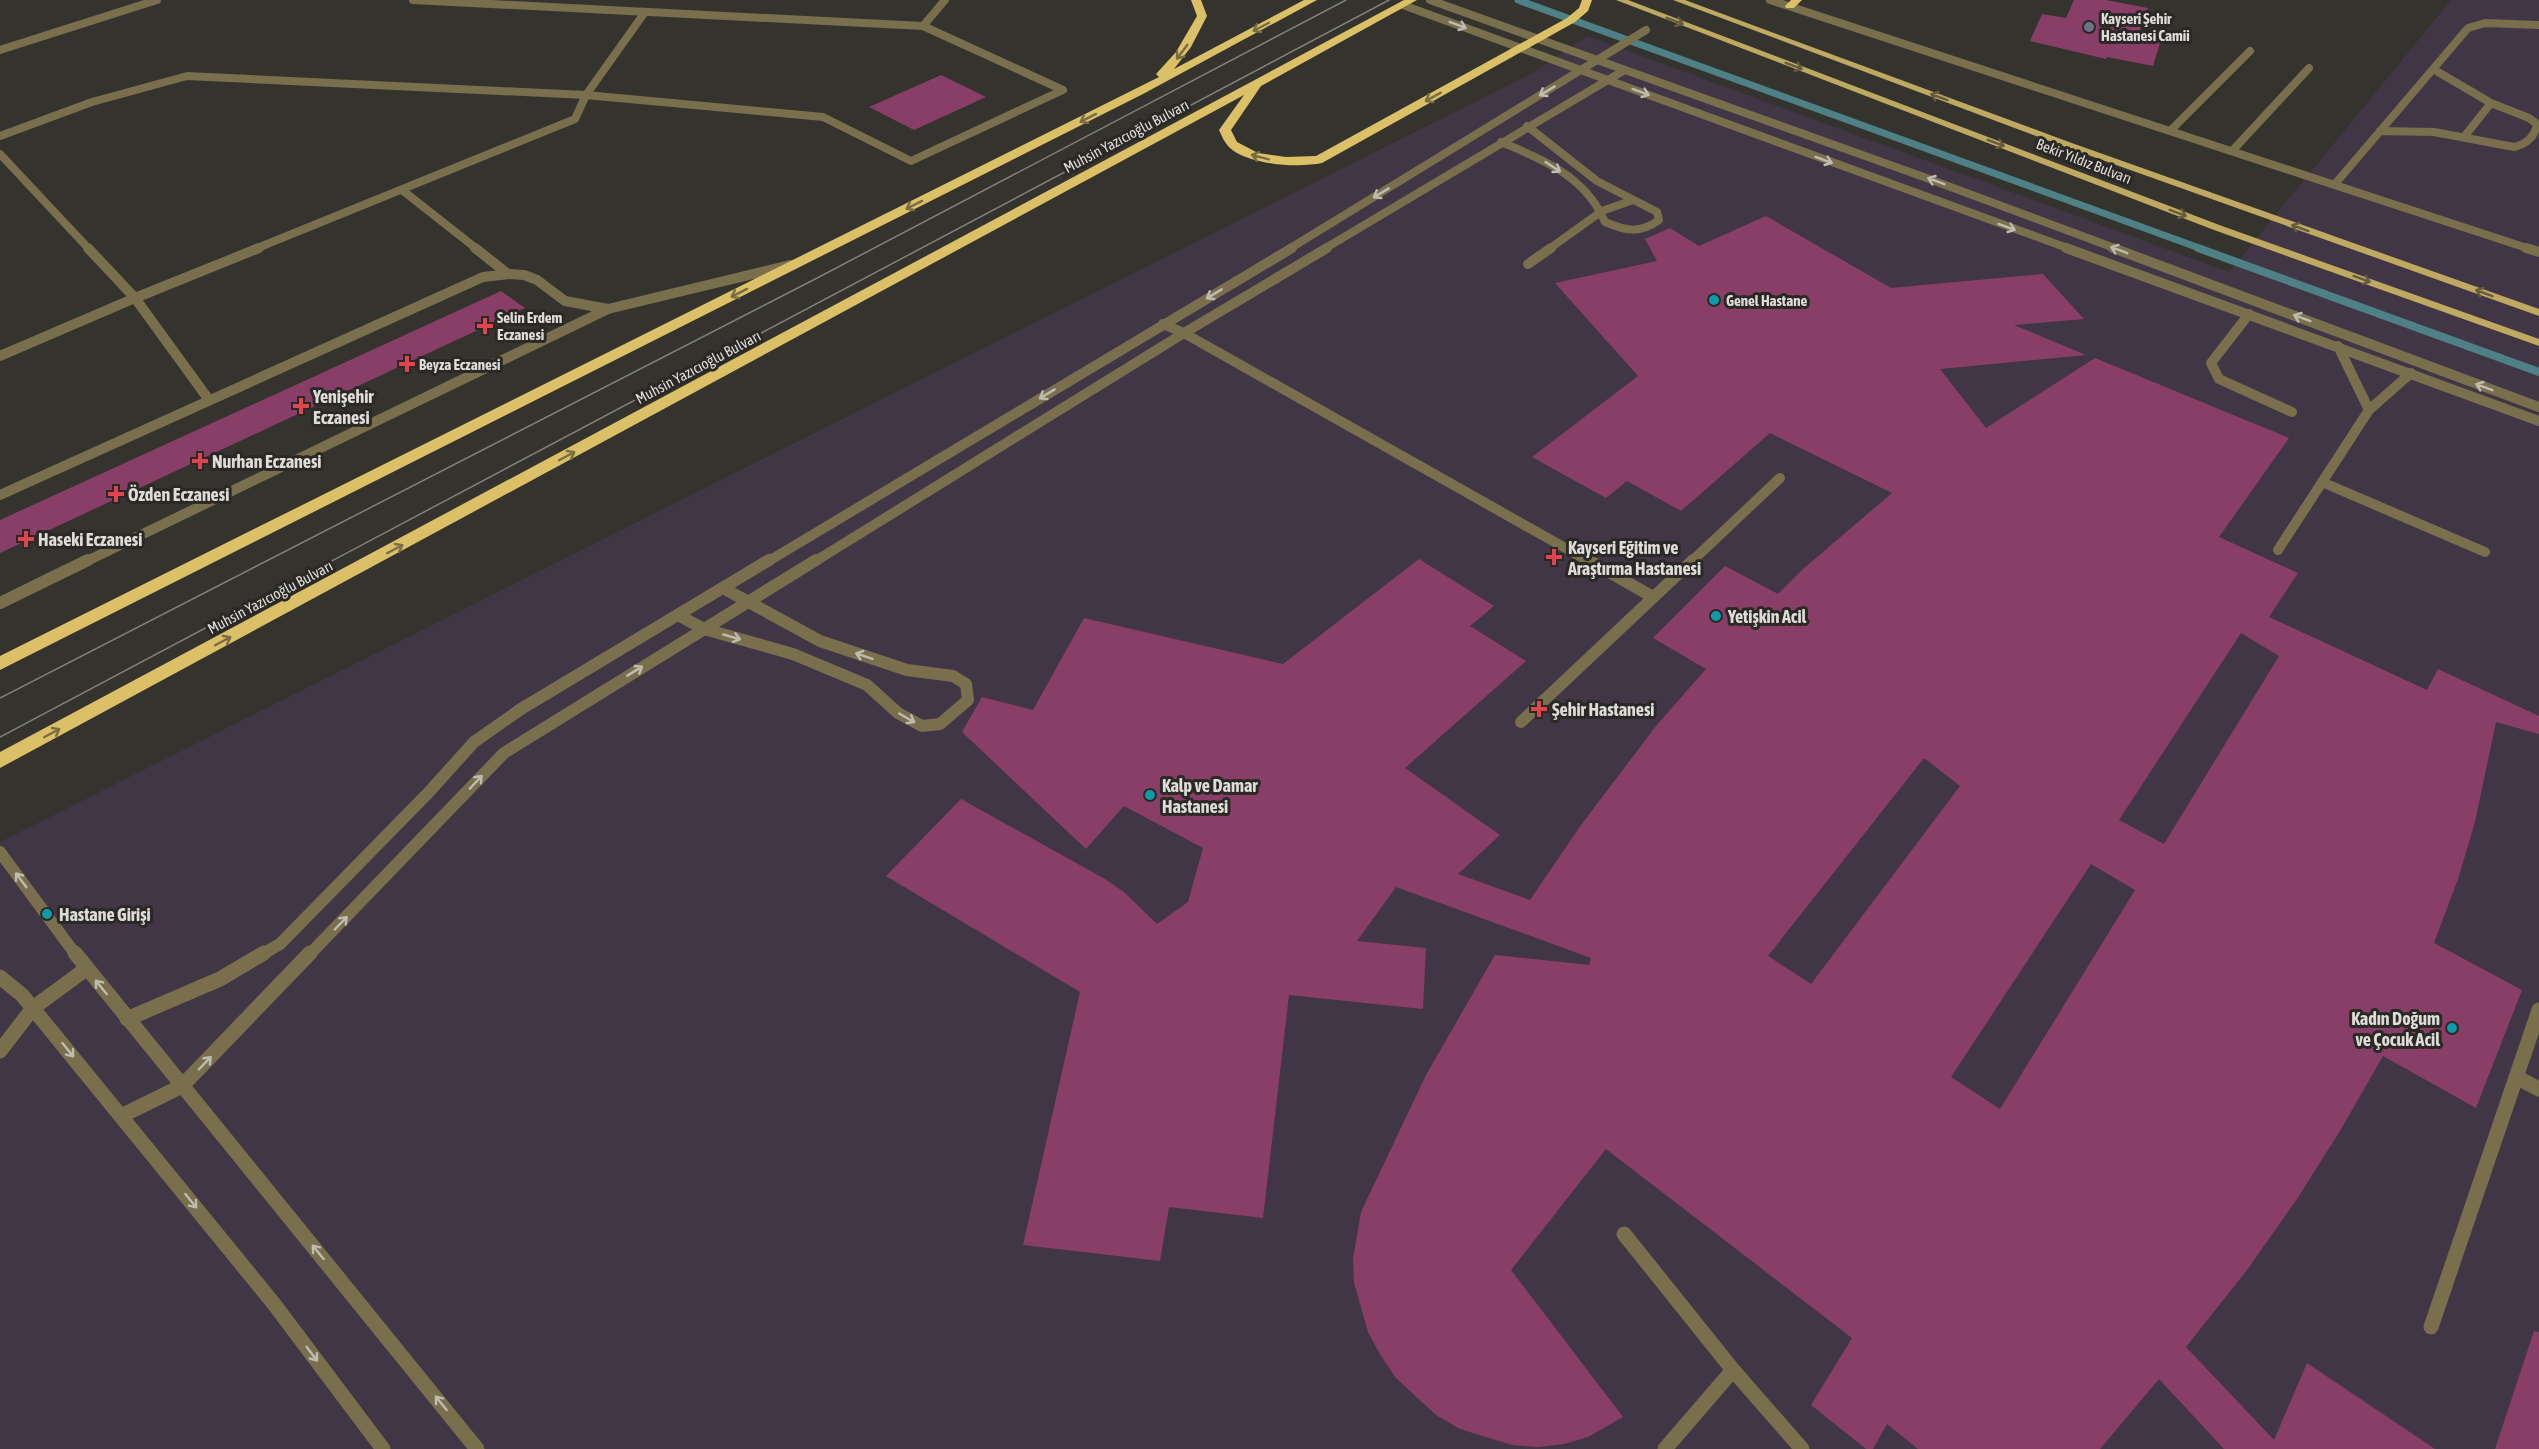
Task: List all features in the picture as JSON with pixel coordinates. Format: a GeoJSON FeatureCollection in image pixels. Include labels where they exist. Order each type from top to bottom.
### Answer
{"type":"FeatureCollection","features":[{"type":"Feature","properties":{"kind":"highway"},"geometry":{"type":"LineString","coordinates":[[1139,92],[1170,67],[1191,39],[1202,16],[1196,0]]}},
{"type":"Feature","properties":{"kind":"highway","name":"Muhsin Yazıcıoğlu Bulvarı"},"geometry":{"type":"LineString","coordinates":[[0,664],[1139,92],[1312,0]]}},
{"type":"Feature","properties":{"kind":"highway"},"geometry":{"type":"LineString","coordinates":[[1258,83],[1225,130],[1233,145],[1252,155],[1272,160],[1318,160],[1571,20],[1584,9],[1587,0]]}},
{"type":"Feature","properties":{"kind":"highway","name":"Muhsin Yazıcıoğlu Bulvarı"},"geometry":{"type":"LineString","coordinates":[[0,761],[1407,2]]}},
{"type":"Feature","properties":{"kind":"main road","name":"Bekir Yıldız Bulvarı"},"geometry":{"type":"LineString","coordinates":[[1620,0],[2218,228],[2539,343]]}},
{"type":"Feature","properties":{"kind":"main road","name":"Bekir Yıldız Bulvarı"},"geometry":{"type":"LineString","coordinates":[[1677,0],[2066,144],[2539,313]]}},
{"type":"Feature","properties":{"kind":"street"},"geometry":{"type":"LineString","coordinates":[[0,50],[157,0]]}},
{"type":"Feature","properties":{"kind":"street"},"geometry":{"type":"LineString","coordinates":[[0,136],[80,105],[141,86],[187,76],[586,95],[823,117],[911,160],[1063,90],[923,26],[413,0]]}},
{"type":"Feature","properties":{"kind":"street"},"geometry":{"type":"LineString","coordinates":[[923,26],[945,0]]}},
{"type":"Feature","properties":{"kind":"street"},"geometry":{"type":"LineString","coordinates":[[1430,0],[1932,180],[2539,407]]}},
{"type":"Feature","properties":{"kind":"street"},"geometry":{"type":"LineString","coordinates":[[1770,0],[1793,3],[2539,252]]}},
{"type":"Feature","properties":{"kind":"street"},"geometry":{"type":"LineString","coordinates":[[1407,2],[1582,70],[2539,421]]}},
{"type":"Feature","properties":{"kind":"street"},"geometry":{"type":"LineString","coordinates":[[0,356],[135,298],[575,119],[586,95],[645,12]]}},
{"type":"Feature","properties":{"kind":"street"},"geometry":{"type":"LineString","coordinates":[[2335,184],[2470,26],[2485,23],[2539,25]]}},
{"type":"Feature","properties":{"kind":"street"},"geometry":{"type":"LineString","coordinates":[[127,1019],[220,979],[280,944],[429,792],[474,742],[521,709],[1163,324],[1646,30]]}},
{"type":"Feature","properties":{"kind":"street"},"geometry":{"type":"LineString","coordinates":[[2171,130],[2250,51]]}},
{"type":"Feature","properties":{"kind":"street"},"geometry":{"type":"LineString","coordinates":[[2233,150],[2309,68]]}},
{"type":"Feature","properties":{"kind":"street"},"geometry":{"type":"LineString","coordinates":[[2380,131],[2415,131],[2464,137],[2507,146],[2520,146],[2536,130],[2537,124],[2529,118],[2491,103],[2433,69]]}},
{"type":"Feature","properties":{"kind":"street"},"geometry":{"type":"LineString","coordinates":[[122,1116],[182,1086],[504,753],[1184,333],[1623,70]]}},
{"type":"Feature","properties":{"kind":"street"},"geometry":{"type":"LineString","coordinates":[[2464,137],[2491,103]]}},
{"type":"Feature","properties":{"kind":"street"},"geometry":{"type":"LineString","coordinates":[[1501,142],[1537,157],[1580,185],[1602,211],[1605,222],[1624,231],[1647,230],[1659,220],[1657,212],[1597,181],[1527,126]]}},
{"type":"Feature","properties":{"kind":"street"},"geometry":{"type":"LineString","coordinates":[[0,154],[135,298],[209,400]]}},
{"type":"Feature","properties":{"kind":"street"},"geometry":{"type":"LineString","coordinates":[[402,190],[508,274]]}},
{"type":"Feature","properties":{"kind":"street"},"geometry":{"type":"LineString","coordinates":[[1528,264],[1602,211],[1633,200]]}},
{"type":"Feature","properties":{"kind":"street"},"geometry":{"type":"LineString","coordinates":[[0,603],[608,309],[800,262]]}},
{"type":"Feature","properties":{"kind":"street"},"geometry":{"type":"LineString","coordinates":[[0,495],[471,281],[508,274],[537,280],[550,292],[573,303],[608,309]]}},
{"type":"Feature","properties":{"kind":"street"},"geometry":{"type":"LineString","coordinates":[[2248,314],[2211,363],[2219,379],[2292,412]]}},
{"type":"Feature","properties":{"kind":"street"},"geometry":{"type":"LineString","coordinates":[[1163,324],[1184,333],[1653,597]]}},
{"type":"Feature","properties":{"kind":"street"},"geometry":{"type":"LineString","coordinates":[[2338,346],[2369,410]]}},
{"type":"Feature","properties":{"kind":"street"},"geometry":{"type":"LineString","coordinates":[[2278,550],[2369,410],[2410,373]]}},
{"type":"Feature","properties":{"kind":"street"},"geometry":{"type":"LineString","coordinates":[[1521,722],[1780,478]]}},
{"type":"Feature","properties":{"kind":"street"},"geometry":{"type":"LineString","coordinates":[[2322,482],[2485,552]]}},
{"type":"Feature","properties":{"kind":"street"},"geometry":{"type":"LineString","coordinates":[[678,615],[704,629],[793,654],[867,685],[898,713],[922,726],[940,724],[968,700],[966,684],[953,676],[907,670],[820,641],[723,588]]}},
{"type":"Feature","properties":{"kind":"street"},"geometry":{"type":"LineString","coordinates":[[0,852],[86,969],[477,1449]]}},
{"type":"Feature","properties":{"kind":"street"},"geometry":{"type":"LineString","coordinates":[[0,1051],[33,1008],[86,969]]}},
{"type":"Feature","properties":{"kind":"street"},"geometry":{"type":"LineString","coordinates":[[0,976],[22,994],[122,1116],[274,1304],[383,1449]]}},
{"type":"Feature","properties":{"kind":"street"},"geometry":{"type":"LineString","coordinates":[[2431,1327],[2539,1010]]}},
{"type":"Feature","properties":{"kind":"street"},"geometry":{"type":"LineString","coordinates":[[2516,1077],[2539,1089]]}},
{"type":"Feature","properties":{"kind":"street"},"geometry":{"type":"LineString","coordinates":[[1624,1234],[1733,1370],[1802,1449]]}},
{"type":"Feature","properties":{"kind":"street"},"geometry":{"type":"LineString","coordinates":[[1665,1449],[1733,1370]]}},
{"type":"Feature","properties":{"kind":"shaded area","name":"Kayseri Eğitim ve Araştırma Hastanesi"},"geometry":{"type":"Polygon","coordinates":[[[2451,0],[2539,0],[2539,1449],[0,1449],[0,842],[1536,71],[1587,36],[2229,272],[2451,0]]]}},
{"type":"Feature","properties":{"kind":"building","name":"Kayseri Şehir Hastanesi Camii"},"geometry":{"type":"Polygon","coordinates":[[[2074,0],[2106,0],[2148,8],[2138,35],[2161,40],[2153,66],[2107,57],[2106,59],[2030,41],[2042,14],[2066,18],[2074,0]]]}},
{"type":"Feature","properties":{"kind":"building"},"geometry":{"type":"Polygon","coordinates":[[[941,75],[986,97],[914,130],[869,107],[941,75]]]}},
{"type":"Feature","properties":{"kind":"building"},"geometry":{"type":"Polygon","coordinates":[[[1766,216],[1891,288],[2043,274],[2084,319],[2014,325],[2086,355],[1940,369],[1986,428],[2095,358],[2289,438],[2219,537],[2298,573],[2269,617],[2427,690],[2438,669],[2539,716],[2539,734],[2496,722],[2475,822],[2458,879],[2434,943],[2522,990],[2476,1108],[2383,1056],[2340,1131],[2297,1199],[2247,1270],[2186,1347],[2274,1440],[2307,1363],[2435,1449],[2224,1449],[2159,1379],[2100,1449],[1918,1449],[1887,1424],[1873,1449],[1866,1449],[1811,1405],[1852,1338],[1606,1149],[1511,1270],[1623,1417],[1588,1437],[1564,1444],[1538,1447],[1512,1445],[1460,1429],[1436,1415],[1396,1378],[1368,1332],[1354,1283],[1353,1259],[1361,1212],[1426,1075],[1495,955],[1589,965],[1591,958],[1396,887],[1357,941],[1426,948],[1423,1009],[1289,995],[1263,1218],[1169,1207],[1160,1261],[1023,1245],[1080,992],[886,876],[961,799],[1105,879],[1124,892],[1157,924],[1188,902],[1203,848],[1124,806],[1086,849],[962,732],[982,697],[1033,710],[1084,618],[1283,664],[1419,559],[1494,606],[1470,626],[1526,661],[1405,768],[1500,835],[1458,874],[1530,900],[1581,825],[1656,726],[1706,669],[1653,638],[1725,566],[1778,594],[1803,569],[1892,493],[1770,433],[1681,511],[1627,481],[1606,498],[1532,457],[1638,376],[1555,283],[1657,261],[1645,239],[1670,228],[1699,246],[1766,216]],[[2241,633],[2119,820],[2164,844],[2279,656],[2241,633]],[[1924,758],[1768,956],[1811,984],[1960,786],[1924,758]],[[2091,864],[1951,1077],[2000,1109],[2135,890],[2091,864]]]}},
{"type":"Feature","properties":{"kind":"building"},"geometry":{"type":"Polygon","coordinates":[[[501,291],[525,308],[0,553],[0,520],[501,291]]]}},
{"type":"Feature","properties":{"kind":"building"},"geometry":{"type":"Polygon","coordinates":[[[2534,1331],[2539,1332],[2539,1449],[2495,1449],[2534,1331]]]}},
{"type":"Feature","properties":{"kind":"waterway"},"geometry":{"type":"LineString","coordinates":[[1518,0],[2202,249]]}},
{"type":"Feature","properties":{"kind":"waterway"},"geometry":{"type":"LineString","coordinates":[[2198,248],[2539,372]]}},
{"type":"Feature","properties":{"kind":"tram line"},"geometry":{"type":"LineString","coordinates":[[0,698],[821,276],[1346,0]]}},
{"type":"Feature","properties":{"kind":"tram line"},"geometry":{"type":"LineString","coordinates":[[0,737],[1389,0]]}},
{"type":"Feature","properties":{"kind":"place","name":"Kayseri Şehir Hastanesi Camii"},"geometry":{"type":"Point","coordinates":[2089,27]}},
{"type":"Feature","properties":{"kind":"place","name":"Genel Hastane"},"geometry":{"type":"Point","coordinates":[1714,300]}},
{"type":"Feature","properties":{"kind":"place","name":"Selin Erdem Eczanesi"},"geometry":{"type":"Point","coordinates":[485,326]}},
{"type":"Feature","properties":{"kind":"place","name":"Beyza Eczanesi"},"geometry":{"type":"Point","coordinates":[407,364]}},
{"type":"Feature","properties":{"kind":"place","name":"Yenişehir Eczanesi"},"geometry":{"type":"Point","coordinates":[301,406]}},
{"type":"Feature","properties":{"kind":"place","name":"Nurhan Eczanesi"},"geometry":{"type":"Point","coordinates":[200,461]}},
{"type":"Feature","properties":{"kind":"place","name":"Özden Eczanesi"},"geometry":{"type":"Point","coordinates":[116,494]}},
{"type":"Feature","properties":{"kind":"place","name":"Haseki Eczanesi"},"geometry":{"type":"Point","coordinates":[26,539]}},
{"type":"Feature","properties":{"kind":"place","name":"Kayseri Eğitim ve Araştırma Hastanesi"},"geometry":{"type":"Point","coordinates":[1554,557]}},
{"type":"Feature","properties":{"kind":"place","name":"Yetişkin Acil"},"geometry":{"type":"Point","coordinates":[1716,616]}},
{"type":"Feature","properties":{"kind":"place","name":"Şehir Hastanesi"},"geometry":{"type":"Point","coordinates":[1539,709]}},
{"type":"Feature","properties":{"kind":"place","name":"Kalp ve Damar Hastanesi"},"geometry":{"type":"Point","coordinates":[1150,795]}},
{"type":"Feature","properties":{"kind":"place","name":"Hastane Girişi"},"geometry":{"type":"Point","coordinates":[47,914]}},
{"type":"Feature","properties":{"kind":"place","name":"Kadın Doğum ve Çocuk Acil"},"geometry":{"type":"Point","coordinates":[2452,1028]}}]}
